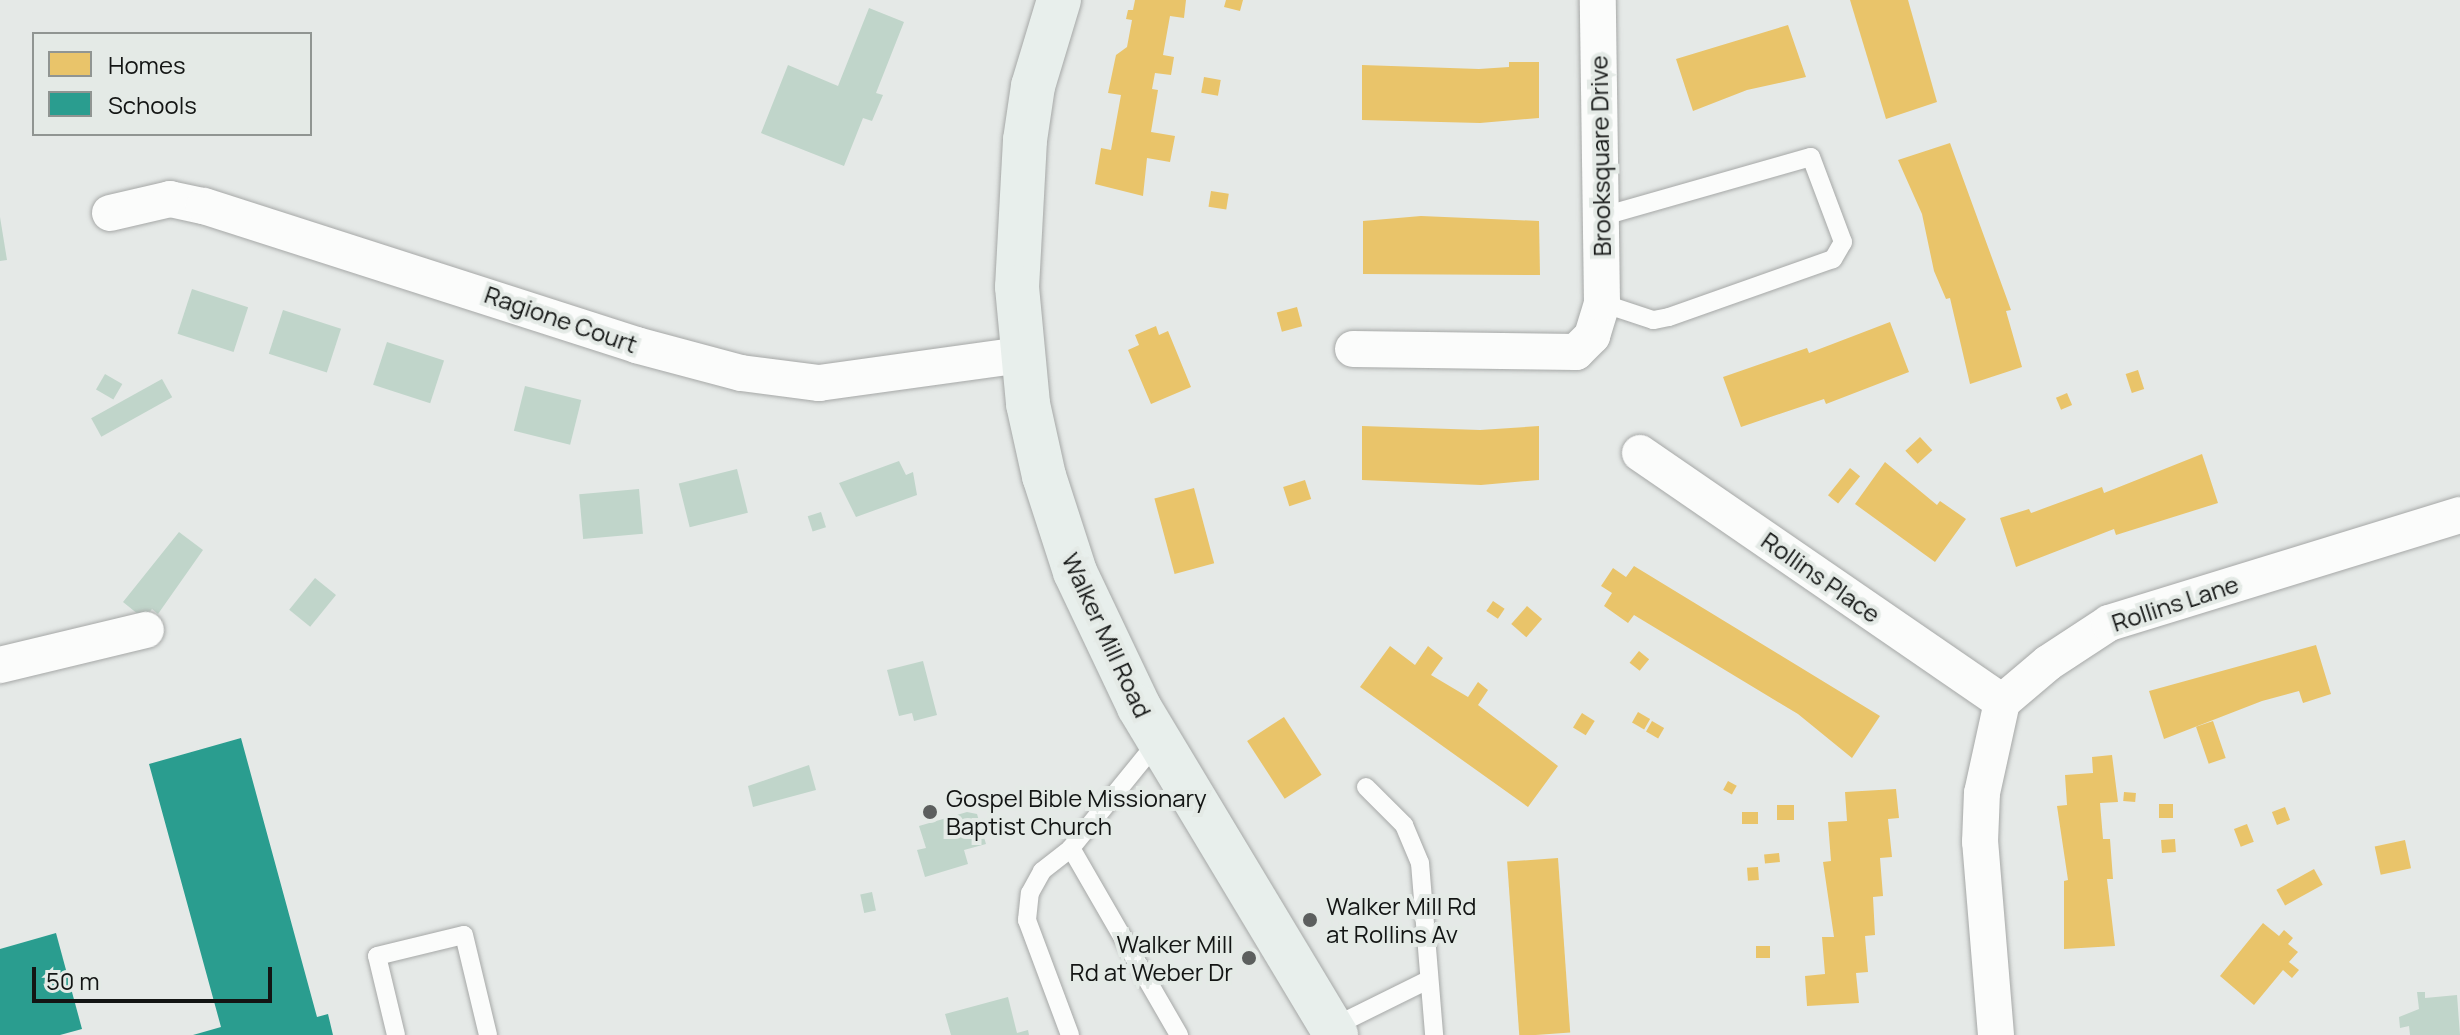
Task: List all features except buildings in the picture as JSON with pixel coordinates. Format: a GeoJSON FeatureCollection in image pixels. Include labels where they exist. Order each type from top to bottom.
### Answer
{"type":"FeatureCollection","features":[{"type":"Feature","properties":{"kind":"street","name":"Walker Mill Road"},"geometry":{"type":"LineString","coordinates":[[1059,0],[1033,86],[1025,140],[1017,287],[1022,355],[1044,476],[1075,572],[1158,741],[1334,1031]]}},
{"type":"Feature","properties":{"kind":"street","name":"Brooksquare Drive"},"geometry":{"type":"LineString","coordinates":[[1598,0],[1602,308]]}},
{"type":"Feature","properties":{"kind":"street","name":"Ragione Court"},"geometry":{"type":"LineString","coordinates":[[110,213],[170,199],[204,206],[636,345],[741,373],[819,383],[1022,355]]}},
{"type":"Feature","properties":{"kind":"street"},"geometry":{"type":"LineString","coordinates":[[1353,349],[1576,352],[1592,336],[1602,308]]}},
{"type":"Feature","properties":{"kind":"street","name":"Rollins Place"},"geometry":{"type":"LineString","coordinates":[[1640,453],[2002,702]]}},
{"type":"Feature","properties":{"kind":"street","name":"Rollins Lane"},"geometry":{"type":"LineString","coordinates":[[2002,702],[2048,663],[2109,623],[2460,515]]}},
{"type":"Feature","properties":{"kind":"street"},"geometry":{"type":"LineString","coordinates":[[0,665],[146,630]]}},
{"type":"Feature","properties":{"kind":"street"},"geometry":{"type":"LineString","coordinates":[[1996,1035],[1980,842],[1982,793],[2002,702]]}},
{"type":"Feature","properties":{"kind":"lane"},"geometry":{"type":"LineString","coordinates":[[1600,217],[1811,157],[1843,242],[1833,259],[1669,317],[1653,320],[1602,308]]}},
{"type":"Feature","properties":{"kind":"lane"},"geometry":{"type":"LineString","coordinates":[[1070,1035],[1027,920],[1030,893],[1042,871],[1071,848],[1158,741]]}},
{"type":"Feature","properties":{"kind":"lane"},"geometry":{"type":"LineString","coordinates":[[1366,787],[1391,808],[1413,840],[1424,891],[1434,1035]]}},
{"type":"Feature","properties":{"kind":"lane"},"geometry":{"type":"LineString","coordinates":[[1071,848],[1179,1035]]}},
{"type":"Feature","properties":{"kind":"lane"},"geometry":{"type":"LineString","coordinates":[[396,1035],[377,956],[464,935],[488,1035]]}},
{"type":"Feature","properties":{"kind":"lane"},"geometry":{"type":"LineString","coordinates":[[1334,1031],[1428,980]]}},
{"type":"Feature","properties":{"kind":"place","name":"Gospel Bible Missionary Baptist Church"},"geometry":{"type":"Point","coordinates":[930,812]}},
{"type":"Feature","properties":{"kind":"place","name":"Walker Mill Rd at Rollins Av"},"geometry":{"type":"Point","coordinates":[1310,920]}},
{"type":"Feature","properties":{"kind":"place","name":"Walker Mill Rd at Weber Dr"},"geometry":{"type":"Point","coordinates":[1249,958]}}]}
